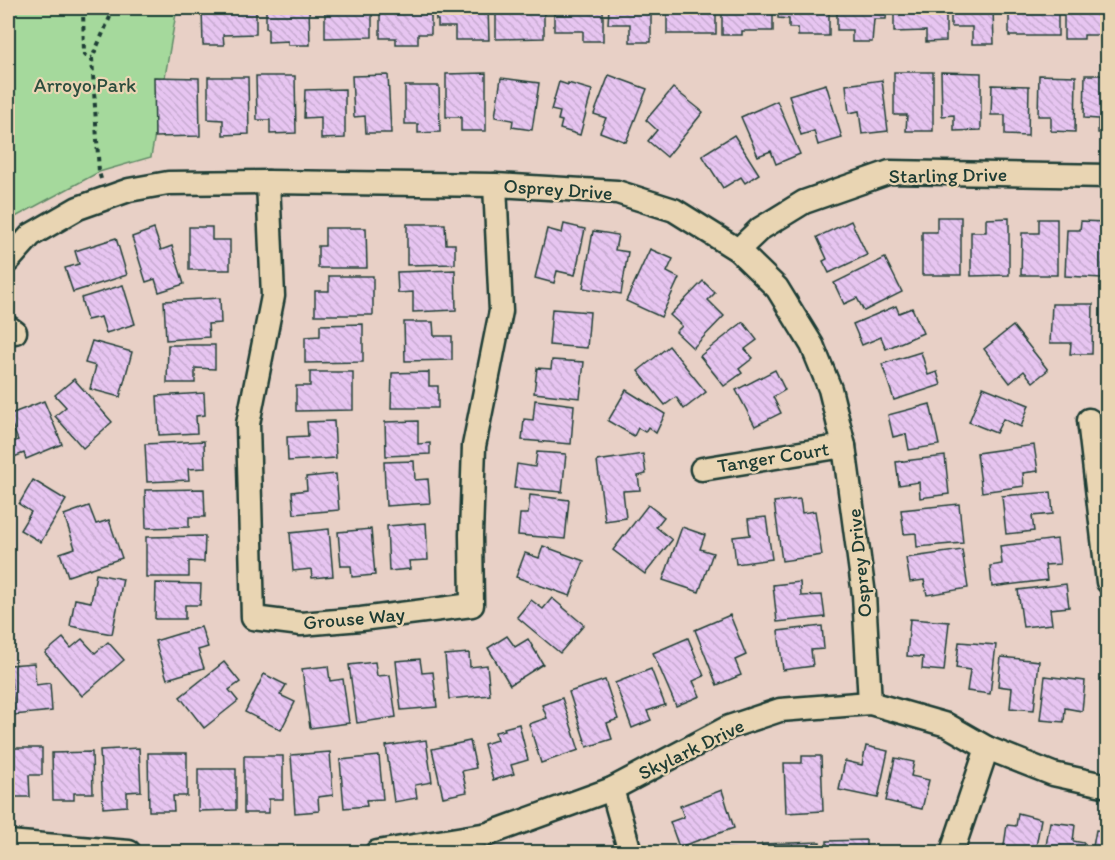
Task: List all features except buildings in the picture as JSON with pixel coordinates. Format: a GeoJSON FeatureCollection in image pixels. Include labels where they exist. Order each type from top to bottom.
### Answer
{"type":"FeatureCollection","features":[{"type":"Feature","properties":{"kind":"street","name":"Starling Drive"},"geometry":{"type":"LineString","coordinates":[[738,250],[760,229],[804,202],[890,172],[1107,176]]}},
{"type":"Feature","properties":{"kind":"street","name":"Grouse Way"},"geometry":{"type":"LineString","coordinates":[[268,182],[273,296],[248,424],[253,618],[301,624],[471,605],[474,446],[501,311],[495,185]]}},
{"type":"Feature","properties":{"kind":"street","name":"Osprey Drive"},"geometry":{"type":"LineString","coordinates":[[8,261],[31,235],[78,208],[129,190],[168,183],[495,185],[617,192],[674,210],[738,250],[777,288],[812,345],[830,389],[844,446],[864,595],[870,703]]}},
{"type":"Feature","properties":{"kind":"street"},"geometry":{"type":"LineString","coordinates":[[1089,420],[1107,582]]}},
{"type":"Feature","properties":{"kind":"street","name":"Tanger Court"},"geometry":{"type":"LineString","coordinates":[[702,469],[844,446]]}},
{"type":"Feature","properties":{"kind":"street","name":"Skylark Drive"},"geometry":{"type":"LineString","coordinates":[[377,852],[488,834],[612,789],[729,727],[780,710],[870,703],[947,725],[987,748],[1053,774],[1107,786]]}},
{"type":"Feature","properties":{"kind":"street"},"geometry":{"type":"LineString","coordinates":[[952,852],[987,748]]}},
{"type":"Feature","properties":{"kind":"street"},"geometry":{"type":"LineString","coordinates":[[612,789],[630,852]]}},
{"type":"Feature","properties":{"kind":"street"},"geometry":{"type":"LineString","coordinates":[[8,842],[129,852]]}},
{"type":"Feature","properties":{"kind":"path"},"geometry":{"type":"LineString","coordinates":[[83,8],[84,55],[92,58]]}},
{"type":"Feature","properties":{"kind":"path"},"geometry":{"type":"LineString","coordinates":[[105,198],[99,172],[92,58],[114,8]]}},
{"type":"Feature","properties":{"kind":"green space","name":"Arroyo Park"},"geometry":{"type":"Polygon","coordinates":[[[8,8],[177,8],[151,157],[99,172],[8,221],[8,8]]]}}]}
